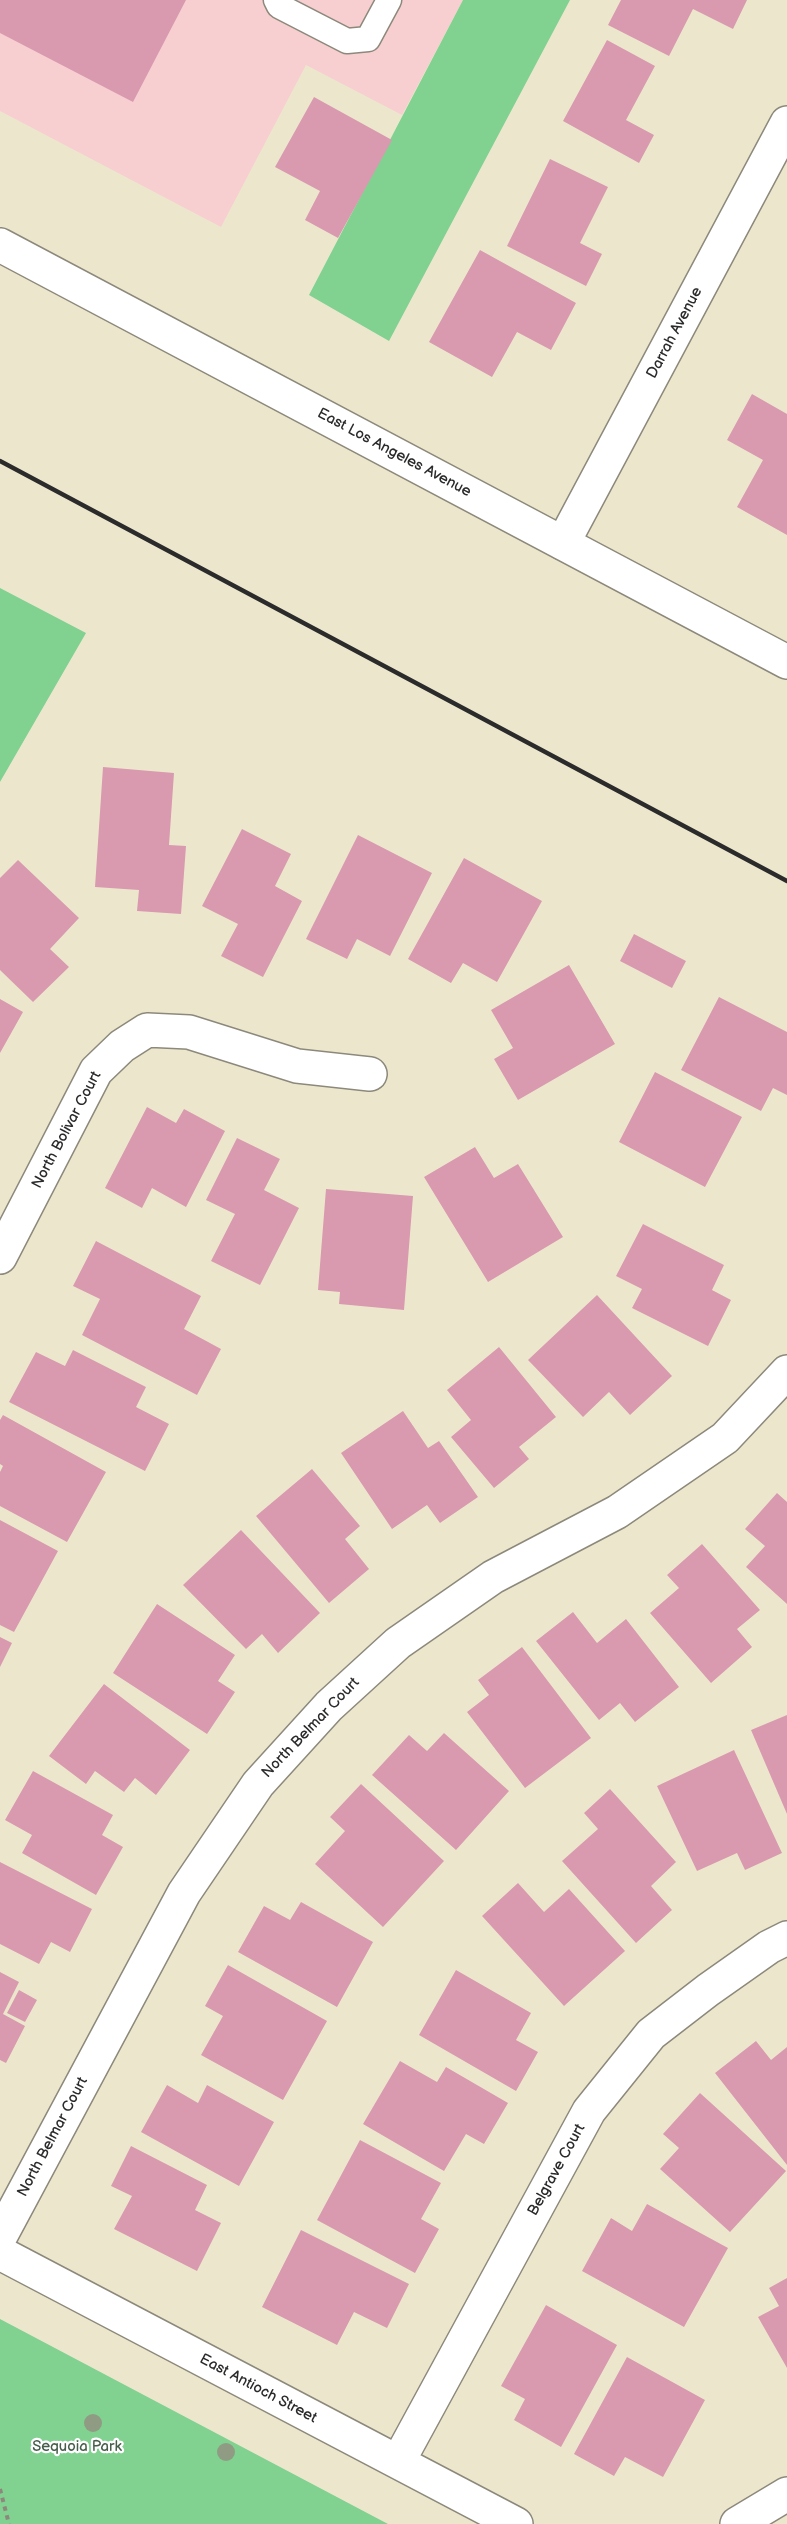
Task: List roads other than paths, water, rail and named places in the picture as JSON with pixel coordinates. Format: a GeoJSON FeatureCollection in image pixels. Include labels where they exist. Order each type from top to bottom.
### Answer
{"type":"FeatureCollection","features":[{"type":"Feature","properties":{"kind":"street","name":"Darrah Avenue"},"geometry":{"type":"LineString","coordinates":[[563,543],[787,123]]}},
{"type":"Feature","properties":{"kind":"street","name":"East Los Angeles Avenue"},"geometry":{"type":"LineString","coordinates":[[0,245],[787,662]]}},
{"type":"Feature","properties":{"kind":"street","name":"North Bolivar Court"},"geometry":{"type":"LineString","coordinates":[[0,1257],[96,1071],[122,1046],[147,1030],[189,1032],[297,1066],[370,1074]]}},
{"type":"Feature","properties":{"kind":"street","name":"North Belmar Court"},"geometry":{"type":"LineString","coordinates":[[0,2237],[184,1893],[258,1784],[329,1706],[398,1643],[493,1577],[617,1512],[725,1438],[787,1372]]}},
{"type":"Feature","properties":{"kind":"street","name":"Belgrave Court"},"geometry":{"type":"LineString","coordinates":[[398,2462],[589,2111],[651,2034],[708,1990],[769,1947],[787,1938]]}},
{"type":"Feature","properties":{"kind":"street","name":"East Antioch Street"},"geometry":{"type":"LineString","coordinates":[[0,2253],[516,2524]]}},
{"type":"Feature","properties":{"kind":"street"},"geometry":{"type":"LineString","coordinates":[[738,2524],[787,2494]]}},
{"type":"Feature","properties":{"kind":"lane"},"geometry":{"type":"LineString","coordinates":[[276,0],[279,6],[347,41],[368,39],[389,0]]}},
{"type":"Feature","properties":{"kind":"railway"},"geometry":{"type":"LineString","coordinates":[[0,461],[787,881]]}},
{"type":"Feature","properties":{"kind":"park label","name":"Sequoia Park"},"geometry":{"type":"Point","coordinates":[77,2447]}}]}
